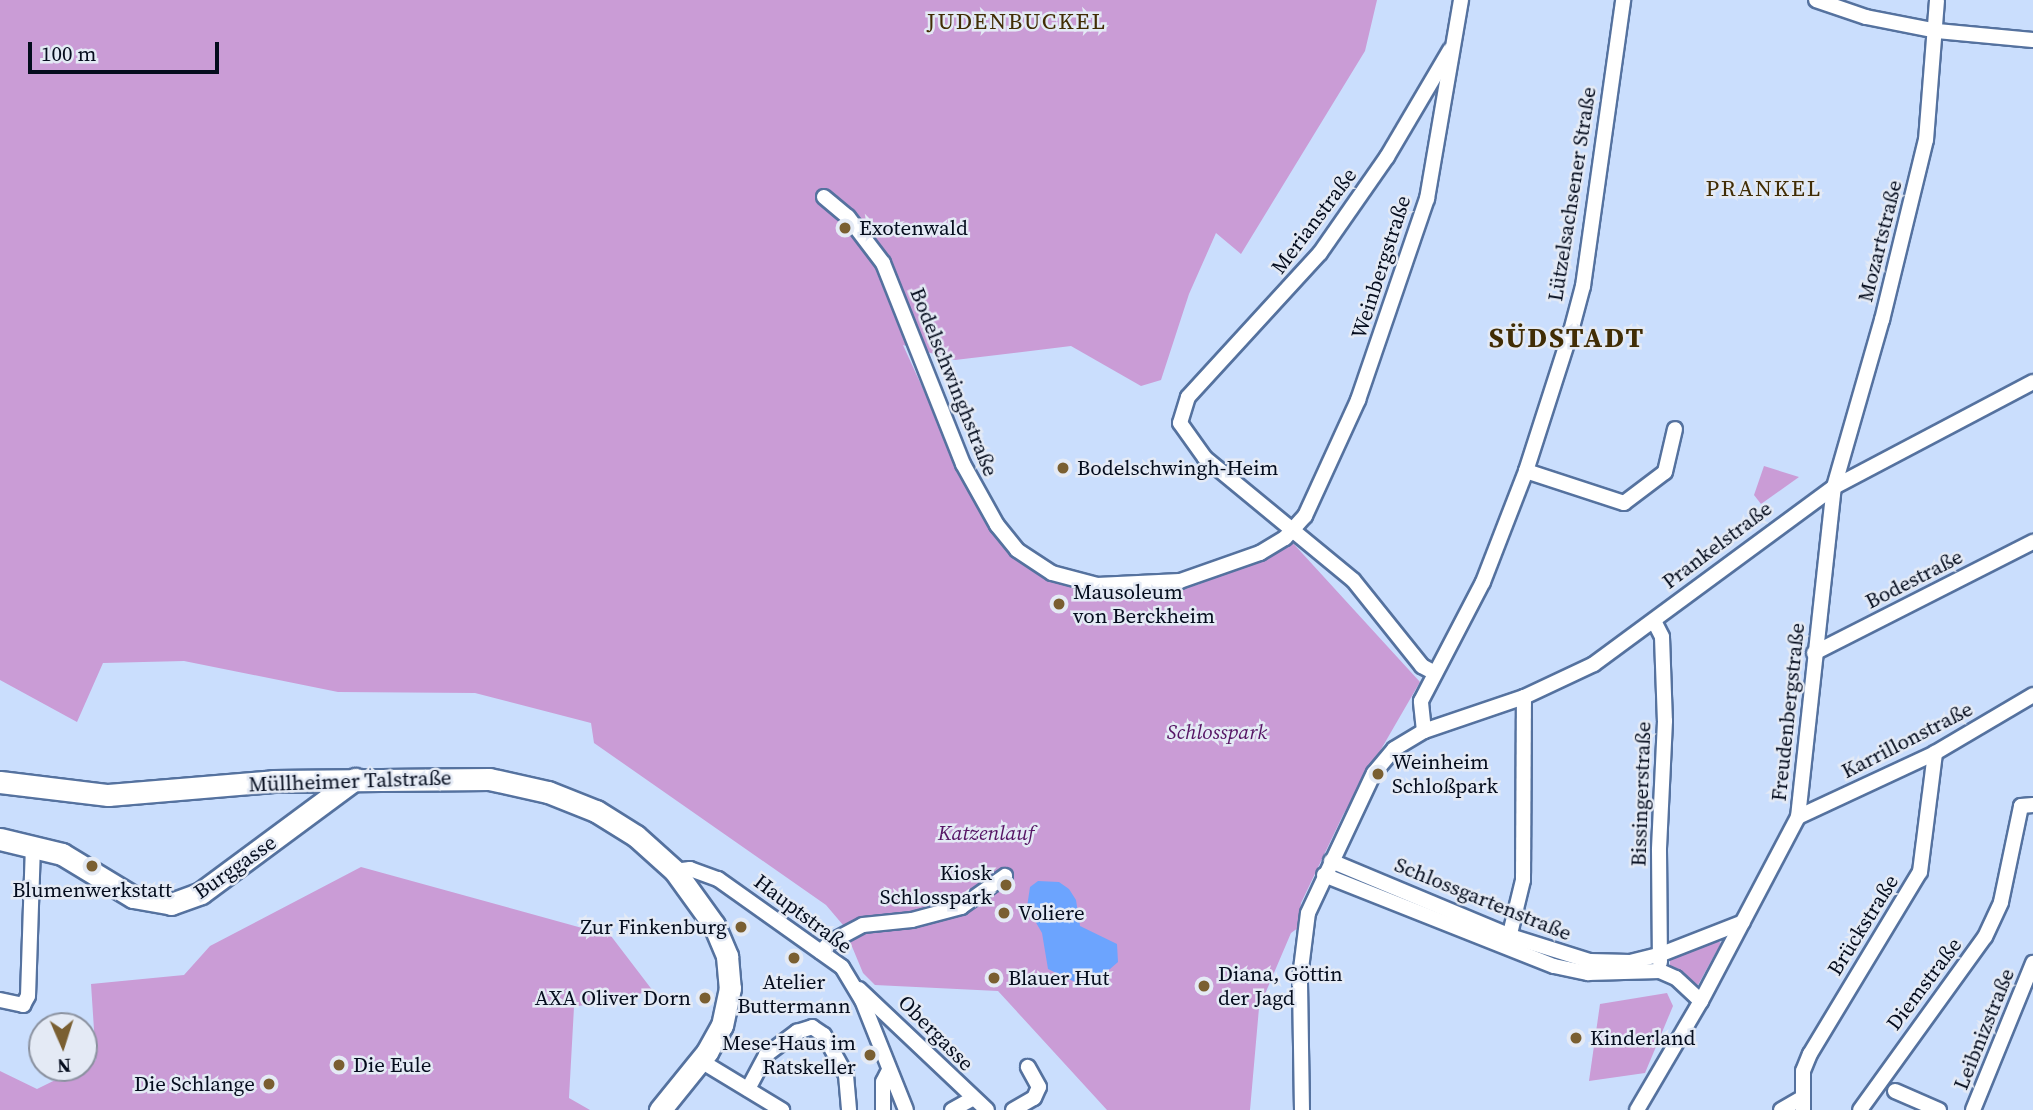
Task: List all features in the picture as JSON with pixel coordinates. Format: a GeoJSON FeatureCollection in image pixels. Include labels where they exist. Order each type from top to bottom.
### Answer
{"type":"FeatureCollection","features":[{"type":"Feature","properties":{"kind":"main road","name":"Burggasse"},"geometry":{"type":"LineString","coordinates":[[3,845],[33,847],[74,859],[133,898],[171,904],[201,893],[355,779]]}},
{"type":"Feature","properties":{"kind":"main road","name":"Müllheimer Talstraße"},"geometry":{"type":"LineString","coordinates":[[0,782],[108,795],[295,780],[489,779],[526,786],[618,824],[675,871],[715,925],[729,966],[726,1014],[701,1061],[660,1110]]}},
{"type":"Feature","properties":{"kind":"main road"},"geometry":{"type":"LineString","coordinates":[[295,780],[311,811]]}},
{"type":"Feature","properties":{"kind":"street","name":"Weinbergstraße"},"geometry":{"type":"LineString","coordinates":[[1292,530],[1305,516],[1358,400],[1427,199],[1461,0]]}},
{"type":"Feature","properties":{"kind":"street","name":"Lützelsachsener Straße"},"geometry":{"type":"LineString","coordinates":[[1424,731],[1421,701],[1483,583],[1526,471],[1583,286],[1623,0]]}},
{"type":"Feature","properties":{"kind":"street"},"geometry":{"type":"LineString","coordinates":[[1816,0],[1866,17],[1937,31],[2033,40]]}},
{"type":"Feature","properties":{"kind":"street","name":"Mozartstraße"},"geometry":{"type":"LineString","coordinates":[[1834,487],[1926,140],[1937,31],[1937,0]]}},
{"type":"Feature","properties":{"kind":"street","name":"Merianstraße"},"geometry":{"type":"LineString","coordinates":[[1292,530],[1191,443],[1180,423],[1181,409],[1320,253],[1387,157],[1456,40]]}},
{"type":"Feature","properties":{"kind":"street","name":"Bodelschwinghstraße"},"geometry":{"type":"LineString","coordinates":[[824,197],[848,217],[883,263],[963,464],[997,525],[1030,561],[1075,581],[1141,586],[1211,572],[1259,553],[1292,530]]}},
{"type":"Feature","properties":{"kind":"street","name":"Prankelstraße"},"geometry":{"type":"LineString","coordinates":[[1424,731],[1524,697],[1594,664],[1776,526],[1834,487],[2033,382]]}},
{"type":"Feature","properties":{"kind":"street"},"geometry":{"type":"LineString","coordinates":[[1526,471],[1624,503],[1665,472],[1675,429]]}},
{"type":"Feature","properties":{"kind":"street","name":"Freudenbergstraße"},"geometry":{"type":"LineString","coordinates":[[1637,1110],[1701,1001],[1798,817],[1834,487]]}},
{"type":"Feature","properties":{"kind":"street"},"geometry":{"type":"LineString","coordinates":[[1292,530],[1353,580],[1422,666],[1435,673]]}},
{"type":"Feature","properties":{"kind":"street","name":"Bodestraße"},"geometry":{"type":"LineString","coordinates":[[1814,653],[2033,542]]}},
{"type":"Feature","properties":{"kind":"street","name":"Bissingerstraße"},"geometry":{"type":"LineString","coordinates":[[1654,621],[1662,637],[1665,707],[1660,971]]}},
{"type":"Feature","properties":{"kind":"street","name":"Karrillonstraße"},"geometry":{"type":"LineString","coordinates":[[1798,817],[1936,753],[2033,695]]}},
{"type":"Feature","properties":{"kind":"street"},"geometry":{"type":"LineString","coordinates":[[1508,942],[1522,880],[1524,697]]}},
{"type":"Feature","properties":{"kind":"street"},"geometry":{"type":"LineString","coordinates":[[1302,1110],[1304,936],[1324,875],[1380,765],[1402,742],[1424,731]]}},
{"type":"Feature","properties":{"kind":"street","name":"Brückstraße"},"geometry":{"type":"LineString","coordinates":[[1803,1104],[1810,1054],[1920,872],[1936,753]]}},
{"type":"Feature","properties":{"kind":"street","name":"Diemstraße"},"geometry":{"type":"LineString","coordinates":[[1860,1110],[1985,937],[2015,852],[2021,806],[2033,805]]}},
{"type":"Feature","properties":{"kind":"street"},"geometry":{"type":"LineString","coordinates":[[0,1000],[23,1005],[28,996],[33,847]]}},
{"type":"Feature","properties":{"kind":"street","name":"Schlossgartenstraße"},"geometry":{"type":"LineString","coordinates":[[1331,861],[1508,942],[1590,961],[1630,962],[1660,955],[1743,922]]}},
{"type":"Feature","properties":{"kind":"street","name":"Hauptstraße"},"geometry":{"type":"LineString","coordinates":[[675,871],[690,869],[718,879],[821,952],[856,985],[888,1072],[883,1082],[883,1110]]}},
{"type":"Feature","properties":{"kind":"street","name":"Schlossgartenstraße"},"geometry":{"type":"LineString","coordinates":[[1324,875],[1588,973],[1660,971]]}},
{"type":"Feature","properties":{"kind":"street"},"geometry":{"type":"LineString","coordinates":[[821,952],[829,943],[863,925],[912,920],[961,907],[1005,876]]}},
{"type":"Feature","properties":{"kind":"street","name":"Leibnizstraße"},"geometry":{"type":"LineString","coordinates":[[1972,1110],[2033,963]]}},
{"type":"Feature","properties":{"kind":"street"},"geometry":{"type":"LineString","coordinates":[[1660,971],[1701,1001]]}},
{"type":"Feature","properties":{"kind":"street","name":"Obergasse"},"geometry":{"type":"LineString","coordinates":[[856,985],[972,1100],[987,1110]]}},
{"type":"Feature","properties":{"kind":"street"},"geometry":{"type":"LineString","coordinates":[[748,1089],[766,1055],[796,1032],[812,1027],[824,1035],[846,1076],[849,1110]]}},
{"type":"Feature","properties":{"kind":"street"},"geometry":{"type":"LineString","coordinates":[[701,1061],[782,1110]]}},
{"type":"Feature","properties":{"kind":"street"},"geometry":{"type":"LineString","coordinates":[[1013,1110],[1034,1098],[1040,1087],[1028,1067]]}},
{"type":"Feature","properties":{"kind":"street"},"geometry":{"type":"LineString","coordinates":[[888,1072],[906,1110]]}},
{"type":"Feature","properties":{"kind":"street","name":"Leibnizstraße"},"geometry":{"type":"LineString","coordinates":[[1895,1091],[1939,1110]]}},
{"type":"Feature","properties":{"kind":"street"},"geometry":{"type":"LineString","coordinates":[[952,1110],[972,1100]]}},
{"type":"Feature","properties":{"kind":"street"},"geometry":{"type":"LineString","coordinates":[[1781,1110],[1803,1104]]}},
{"type":"Feature","properties":{"kind":"green space"},"geometry":{"type":"Polygon","coordinates":[[[0,0],[1377,0],[1365,51],[1241,254],[1216,233],[1189,294],[1161,380],[1141,386],[1071,346],[955,360],[903,345],[955,459],[1010,550],[1028,566],[1097,591],[1146,591],[1197,585],[1259,560],[1291,541],[1420,682],[1343,815],[1301,903],[1298,928],[1291,933],[1259,1008],[1250,1110],[1107,1110],[998,991],[875,985],[863,973],[843,925],[826,905],[594,743],[591,723],[475,693],[338,692],[184,661],[103,663],[77,722],[0,680],[0,0]]]}},
{"type":"Feature","properties":{"kind":"green space"},"geometry":{"type":"Polygon","coordinates":[[[1764,466],[1799,477],[1761,504],[1754,495],[1764,466]]]}},
{"type":"Feature","properties":{"kind":"green space"},"geometry":{"type":"Polygon","coordinates":[[[361,867],[611,936],[653,991],[574,1007],[569,1098],[590,1110],[0,1110],[0,1071],[37,1089],[51,1082],[98,1082],[98,1012],[93,1012],[91,984],[184,975],[210,946],[361,867]]]}},
{"type":"Feature","properties":{"kind":"green space"},"geometry":{"type":"Polygon","coordinates":[[[1718,941],[1721,943],[1698,985],[1670,967],[1670,959],[1718,941]]]}},
{"type":"Feature","properties":{"kind":"green space"},"geometry":{"type":"Polygon","coordinates":[[[1667,993],[1673,1006],[1645,1073],[1589,1081],[1600,1004],[1667,993]]]}},
{"type":"Feature","properties":{"kind":"water"},"geometry":{"type":"Polygon","coordinates":[[[1038,881],[1059,882],[1069,889],[1076,900],[1080,926],[1117,944],[1118,962],[1110,969],[1079,984],[1048,969],[1042,933],[1027,907],[1030,887],[1038,881]]]}},
{"type":"Feature","properties":{"kind":"place","name":"Exotenwald"},"geometry":{"type":"Point","coordinates":[845,228]}},
{"type":"Feature","properties":{"kind":"place","name":"Bodelschwingh-Heim"},"geometry":{"type":"Point","coordinates":[1063,468]}},
{"type":"Feature","properties":{"kind":"place","name":"Mausoleum von Berckheim"},"geometry":{"type":"Point","coordinates":[1059,604]}},
{"type":"Feature","properties":{"kind":"place","name":"Weinheim Schloßpark"},"geometry":{"type":"Point","coordinates":[1378,774]}},
{"type":"Feature","properties":{"kind":"place","name":"Blumenwerkstatt"},"geometry":{"type":"Point","coordinates":[92,866]}},
{"type":"Feature","properties":{"kind":"place","name":"Kiosk Schlosspark"},"geometry":{"type":"Point","coordinates":[1006,885]}},
{"type":"Feature","properties":{"kind":"place","name":"Voliere"},"geometry":{"type":"Point","coordinates":[1004,913]}},
{"type":"Feature","properties":{"kind":"place","name":"Zur Finkenburg"},"geometry":{"type":"Point","coordinates":[741,927]}},
{"type":"Feature","properties":{"kind":"place","name":"Atelier Buttermann"},"geometry":{"type":"Point","coordinates":[794,958]}},
{"type":"Feature","properties":{"kind":"place","name":"Blauer Hut"},"geometry":{"type":"Point","coordinates":[994,978]}},
{"type":"Feature","properties":{"kind":"place","name":"Diana, Göttin der Jagd"},"geometry":{"type":"Point","coordinates":[1204,986]}},
{"type":"Feature","properties":{"kind":"place","name":"AXA Oliver Dorn"},"geometry":{"type":"Point","coordinates":[705,998]}},
{"type":"Feature","properties":{"kind":"place","name":"Kinderland"},"geometry":{"type":"Point","coordinates":[1576,1038]}},
{"type":"Feature","properties":{"kind":"place","name":"Mese-Haus im Ratskeller"},"geometry":{"type":"Point","coordinates":[870,1055]}},
{"type":"Feature","properties":{"kind":"place","name":"Die Eule"},"geometry":{"type":"Point","coordinates":[339,1065]}},
{"type":"Feature","properties":{"kind":"place","name":"Die Schlange"},"geometry":{"type":"Point","coordinates":[269,1084]}},
{"type":"Feature","properties":{"kind":"district","name":"JUDENBUCKEL"},"geometry":{"type":"Point","coordinates":[1017,21]}},
{"type":"Feature","properties":{"kind":"district","name":"PRANKEL"},"geometry":{"type":"Point","coordinates":[1764,188]}},
{"type":"Feature","properties":{"kind":"district","name":"SÜDSTADT"},"geometry":{"type":"Point","coordinates":[1567,337]}},
{"type":"Feature","properties":{"kind":"park label","name":"Schlosspark"},"geometry":{"type":"Point","coordinates":[1217,732]}},
{"type":"Feature","properties":{"kind":"park label","name":"Katzenlauf"},"geometry":{"type":"Point","coordinates":[986,833]}}]}
